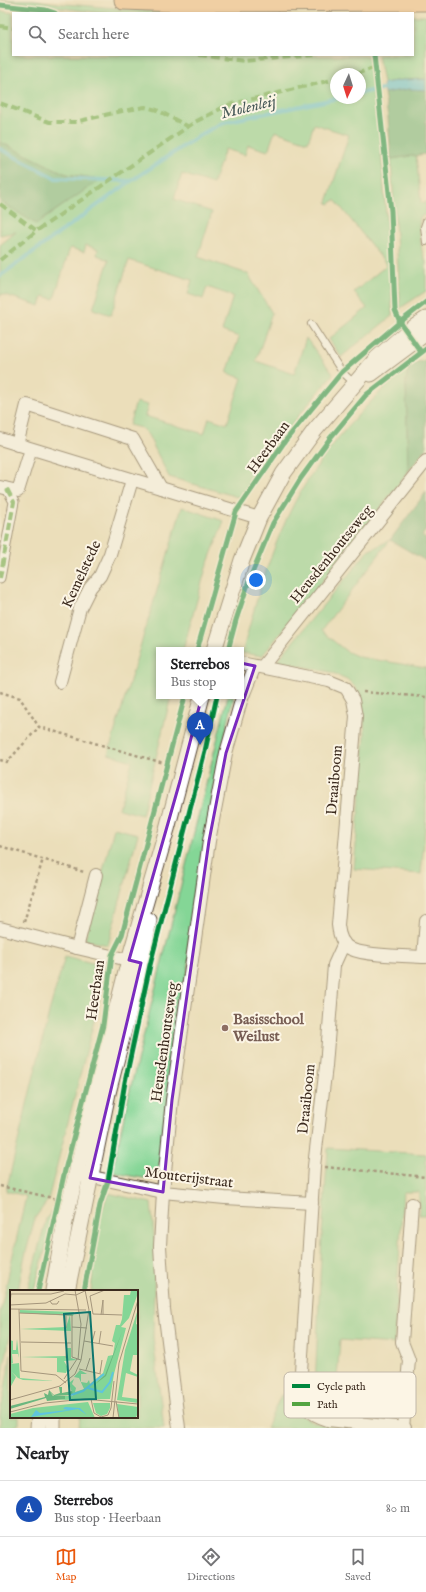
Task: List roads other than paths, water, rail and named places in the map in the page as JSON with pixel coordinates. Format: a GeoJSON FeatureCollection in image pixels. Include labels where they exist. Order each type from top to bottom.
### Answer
{"type":"FeatureCollection","features":[{"type":"Feature","properties":{"kind":"main road"},"geometry":{"type":"LineString","coordinates":[[124,0],[177,2],[426,2]]}},
{"type":"Feature","properties":{"kind":"street","name":"Heerbaan"},"geometry":{"type":"LineString","coordinates":[[215,647],[242,560],[259,518],[283,474],[315,430],[377,358],[406,332],[426,318]]}},
{"type":"Feature","properties":{"kind":"street","name":"Heerbaan"},"geometry":{"type":"LineString","coordinates":[[355,384],[382,367],[426,333]]}},
{"type":"Feature","properties":{"kind":"street"},"geometry":{"type":"LineString","coordinates":[[17,444],[27,405],[134,439],[161,488]]}},
{"type":"Feature","properties":{"kind":"street"},"geometry":{"type":"LineString","coordinates":[[0,440],[259,518]]}},
{"type":"Feature","properties":{"kind":"street"},"geometry":{"type":"LineString","coordinates":[[3,487],[18,491],[31,449]]}},
{"type":"Feature","properties":{"kind":"street","name":"Heusdenhoutseweg"},"geometry":{"type":"LineString","coordinates":[[244,695],[259,667],[426,461]]}},
{"type":"Feature","properties":{"kind":"street","name":"Kemelstede"},"geometry":{"type":"LineString","coordinates":[[60,682],[80,608],[90,588],[100,576],[110,554],[132,480]]}},
{"type":"Feature","properties":{"kind":"street"},"geometry":{"type":"LineString","coordinates":[[0,578],[14,502],[3,487]]}},
{"type":"Feature","properties":{"kind":"street"},"geometry":{"type":"LineString","coordinates":[[244,664],[259,667]]}},
{"type":"Feature","properties":{"kind":"street","name":"Draaiboom"},"geometry":{"type":"LineString","coordinates":[[259,667],[329,681],[347,690],[353,700],[356,716],[338,926],[339,933],[344,943],[334,964],[326,1066],[314,1166],[301,1372]]}},
{"type":"Feature","properties":{"kind":"street","name":"Heerbaan"},"geometry":{"type":"LineString","coordinates":[[67,1290],[83,1175],[167,829],[201,699]]}},
{"type":"Feature","properties":{"kind":"street","name":"Heusdenhoutseweg"},"geometry":{"type":"LineString","coordinates":[[179,1428],[164,1309],[160,1246],[163,1192],[172,1100],[209,841],[226,753],[242,699]]}},
{"type":"Feature","properties":{"kind":"street"},"geometry":{"type":"LineString","coordinates":[[77,948],[96,875]]}},
{"type":"Feature","properties":{"kind":"street"},"geometry":{"type":"LineString","coordinates":[[344,943],[350,949],[362,953],[424,957],[426,921]]}},
{"type":"Feature","properties":{"kind":"street"},"geometry":{"type":"LineString","coordinates":[[0,928],[135,961]]}},
{"type":"Feature","properties":{"kind":"street","name":"Heerbaan"},"geometry":{"type":"LineString","coordinates":[[53,1290],[66,1216],[83,1175]]}},
{"type":"Feature","properties":{"kind":"street","name":"Mouterijstraat"},"geometry":{"type":"LineString","coordinates":[[83,1175],[163,1192],[225,1198],[312,1203]]}},
{"type":"Feature","properties":{"kind":"street"},"geometry":{"type":"LineString","coordinates":[[408,1372],[409,1360],[402,1342],[412,1204]]}},
{"type":"Feature","properties":{"kind":"street"},"geometry":{"type":"LineString","coordinates":[[38,1428],[39,1418]]}},
{"type":"Feature","properties":{"kind":"street","name":"Draaiboom"},"geometry":{"type":"LineString","coordinates":[[321,1418],[404,1428]]}},
{"type":"Feature","properties":{"kind":"street"},"geometry":{"type":"LineString","coordinates":[[404,1428],[405,1418]]}},
{"type":"Feature","properties":{"kind":"lane"},"geometry":{"type":"LineString","coordinates":[[426,221],[424,227],[426,242]]}},
{"type":"Feature","properties":{"kind":"lane"},"geometry":{"type":"LineString","coordinates":[[311,324],[342,372],[355,384]]}},
{"type":"Feature","properties":{"kind":"water"},"geometry":{"type":"Polygon","coordinates":[[[426,79],[426,90],[409,89],[384,93],[383,83],[402,80],[426,79]]]}},
{"type":"Feature","properties":{"kind":"waterway","name":"Molenleij"},"geometry":{"type":"LineString","coordinates":[[366,92],[387,88]]}},
{"type":"Feature","properties":{"kind":"waterway","name":"Molenleij"},"geometry":{"type":"LineString","coordinates":[[0,276],[131,181],[200,135],[224,122],[330,100]]}},
{"type":"Feature","properties":{"kind":"waterway","name":"Molenleij"},"geometry":{"type":"LineString","coordinates":[[0,149],[55,178],[130,181]]}},
{"type":"Feature","properties":{"kind":"place","name":"Sterrebos"},"geometry":{"type":"Point","coordinates":[200,745]}},
{"type":"Feature","properties":{"kind":"place","name":"Basisschool Weilust"},"geometry":{"type":"Point","coordinates":[225,1028]}}]}
